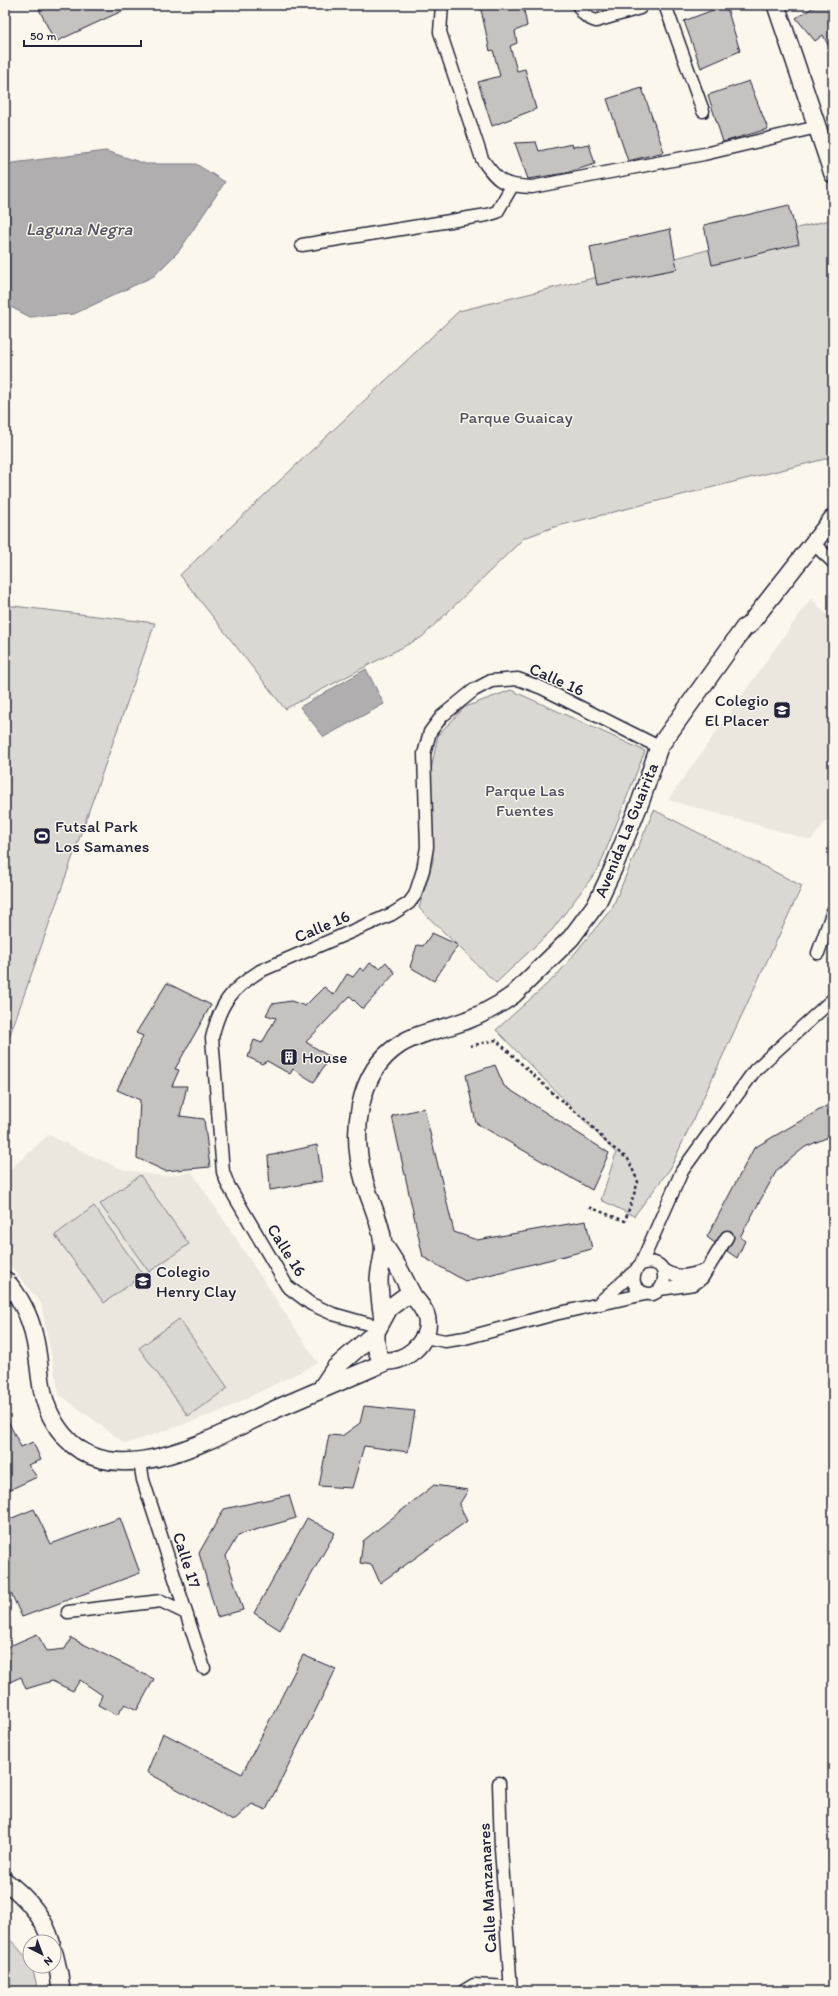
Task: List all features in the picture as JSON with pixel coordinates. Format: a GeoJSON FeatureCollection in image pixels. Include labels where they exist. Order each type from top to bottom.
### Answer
{"type":"FeatureCollection","features":[{"type":"Feature","properties":{"kind":"street"},"geometry":{"type":"LineString","coordinates":[[578,5],[582,13],[588,19],[596,21],[640,8]]}},
{"type":"Feature","properties":{"kind":"street"},"geometry":{"type":"LineString","coordinates":[[665,5],[703,111]]}},
{"type":"Feature","properties":{"kind":"street"},"geometry":{"type":"LineString","coordinates":[[776,5],[833,174]]}},
{"type":"Feature","properties":{"kind":"street"},"geometry":{"type":"LineString","coordinates":[[439,8],[440,32],[482,159],[494,176],[512,186],[532,187],[704,154],[816,127]]}},
{"type":"Feature","properties":{"kind":"street"},"geometry":{"type":"LineString","coordinates":[[302,245],[487,215],[497,212],[512,186]]}},
{"type":"Feature","properties":{"kind":"street","name":"Avenida La Guairita"},"geometry":{"type":"LineString","coordinates":[[388,1361],[382,1360],[377,1350],[380,1326],[379,1280],[384,1246],[377,1214],[364,1180],[359,1154],[357,1120],[360,1104],[370,1079],[382,1061],[398,1045],[416,1037],[465,1021],[500,1004],[512,995],[570,938],[588,916],[601,896],[641,800],[658,747],[744,628],[749,625],[833,518]]}},
{"type":"Feature","properties":{"kind":"street"},"geometry":{"type":"LineString","coordinates":[[814,543],[833,562]]}},
{"type":"Feature","properties":{"kind":"street","name":"Calle 16"},"geometry":{"type":"LineString","coordinates":[[380,1326],[333,1314],[311,1304],[287,1286],[228,1185],[223,1172],[212,1038],[216,1020],[223,1003],[245,980],[260,971],[392,914],[409,903],[415,895],[423,870],[427,847],[423,773],[424,754],[430,732],[442,716],[474,690],[491,680],[518,679],[542,688],[658,747]]}},
{"type":"Feature","properties":{"kind":"street"},"geometry":{"type":"LineString","coordinates":[[818,954],[833,911]]}},
{"type":"Feature","properties":{"kind":"street"},"geometry":{"type":"LineString","coordinates":[[646,1294],[636,1288],[633,1278],[682,1171],[755,1070],[833,999]]}},
{"type":"Feature","properties":{"kind":"street"},"geometry":{"type":"LineString","coordinates":[[5,1280],[17,1296],[28,1317],[34,1335],[44,1399],[57,1427],[81,1450],[96,1457],[122,1462],[140,1462],[210,1441],[321,1389],[388,1361],[393,1361],[411,1352],[425,1337],[445,1341],[465,1338],[598,1304],[651,1294],[660,1289],[694,1284],[702,1278],[727,1237]]}},
{"type":"Feature","properties":{"kind":"street","name":"Avenida La Guairita"},"geometry":{"type":"LineString","coordinates":[[384,1246],[398,1267],[413,1296],[421,1306],[427,1318],[425,1337]]}},
{"type":"Feature","properties":{"kind":"street"},"geometry":{"type":"LineString","coordinates":[[598,1304],[638,1268],[651,1262],[671,1275],[688,1276],[707,1270]]}},
{"type":"Feature","properties":{"kind":"street"},"geometry":{"type":"LineString","coordinates":[[660,1289],[665,1280],[663,1270]]}},
{"type":"Feature","properties":{"kind":"street"},"geometry":{"type":"LineString","coordinates":[[321,1389],[335,1368],[380,1326],[389,1308],[404,1296],[413,1296]]}},
{"type":"Feature","properties":{"kind":"street","name":"Calle 17"},"geometry":{"type":"LineString","coordinates":[[140,1462],[143,1480],[204,1668]]}},
{"type":"Feature","properties":{"kind":"street"},"geometry":{"type":"LineString","coordinates":[[68,1612],[161,1601],[186,1613]]}},
{"type":"Feature","properties":{"kind":"street","name":"Calle Manzanares"},"geometry":{"type":"LineString","coordinates":[[499,1783],[501,1848],[511,1989]]}},
{"type":"Feature","properties":{"kind":"street"},"geometry":{"type":"LineString","coordinates":[[5,1881],[14,1888],[34,1909],[47,1934]]}},
{"type":"Feature","properties":{"kind":"street"},"geometry":{"type":"LineString","coordinates":[[58,1974],[61,1991]]}},
{"type":"Feature","properties":{"kind":"street"},"geometry":{"type":"LineString","coordinates":[[464,1991],[474,1984],[511,1989]]}},
{"type":"Feature","properties":{"kind":"path"},"geometry":{"type":"LineString","coordinates":[[470,1046],[496,1040],[557,1097],[588,1122],[608,1144],[628,1159],[638,1182],[625,1221],[589,1208]]}},
{"type":"Feature","properties":{"kind":"shaded area","name":"Colegio El Placer"},"geometry":{"type":"Polygon","coordinates":[[[811,598],[833,621],[833,812],[811,840],[668,800],[811,598]]]}},
{"type":"Feature","properties":{"kind":"shaded area","name":"Colegio Henry Clay"},"geometry":{"type":"Polygon","coordinates":[[[48,1135],[121,1169],[162,1176],[192,1172],[318,1363],[219,1412],[126,1444],[59,1394],[41,1303],[5,1259],[5,1174],[48,1135]]]}},
{"type":"Feature","properties":{"kind":"green space","name":"Parque Guaicay"},"geometry":{"type":"Polygon","coordinates":[[[830,220],[833,229],[833,457],[554,527],[524,538],[422,637],[285,709],[180,575],[459,311],[830,220]]]}},
{"type":"Feature","properties":{"kind":"green space","name":"Futsal Park Los Samanes"},"geometry":{"type":"Polygon","coordinates":[[[5,605],[155,623],[5,1049],[5,605]]]}},
{"type":"Feature","properties":{"kind":"green space","name":"Parque Las Fuentes"},"geometry":{"type":"Polygon","coordinates":[[[511,690],[645,751],[599,868],[552,930],[496,983],[419,908],[433,861],[430,775],[438,735],[465,707],[511,690]]]}},
{"type":"Feature","properties":{"kind":"green space"},"geometry":{"type":"Polygon","coordinates":[[[654,810],[802,886],[670,1169],[634,1216],[601,1200],[616,1153],[496,1030],[557,975],[612,908],[654,810]]]}},
{"type":"Feature","properties":{"kind":"green space"},"geometry":{"type":"Polygon","coordinates":[[[140,1175],[189,1244],[149,1272],[100,1204],[140,1175]]]}},
{"type":"Feature","properties":{"kind":"green space"},"geometry":{"type":"Polygon","coordinates":[[[94,1206],[143,1275],[104,1303],[55,1235],[94,1206]]]}},
{"type":"Feature","properties":{"kind":"green space"},"geometry":{"type":"Polygon","coordinates":[[[179,1319],[228,1388],[188,1416],[139,1348],[179,1319]]]}},
{"type":"Feature","properties":{"kind":"green space"},"geometry":{"type":"Polygon","coordinates":[[[5,1935],[22,1953],[22,1974],[34,1974],[37,1991],[5,1991],[5,1935]]]}},
{"type":"Feature","properties":{"kind":"water","name":"Laguna Negra"},"geometry":{"type":"Polygon","coordinates":[[[106,151],[146,164],[196,164],[225,182],[179,251],[154,276],[74,314],[30,317],[5,304],[5,164],[106,151]]]}},
{"type":"Feature","properties":{"kind":"water"},"geometry":{"type":"Polygon","coordinates":[[[366,669],[384,704],[324,737],[300,707],[366,669]]]}},
{"type":"Feature","properties":{"kind":"building"},"geometry":{"type":"Polygon","coordinates":[[[37,5],[135,5],[55,42],[37,5]]]}},
{"type":"Feature","properties":{"kind":"building"},"geometry":{"type":"Polygon","coordinates":[[[480,5],[523,5],[527,26],[515,31],[517,43],[510,46],[517,71],[525,69],[536,109],[492,126],[478,82],[500,76],[493,50],[490,51],[480,5]]]}},
{"type":"Feature","properties":{"kind":"building"},"geometry":{"type":"Polygon","coordinates":[[[726,5],[740,51],[701,68],[684,21],[726,5]]]}},
{"type":"Feature","properties":{"kind":"building"},"geometry":{"type":"Polygon","coordinates":[[[817,5],[833,5],[833,55],[823,35],[815,41],[796,18],[817,5]]]}},
{"type":"Feature","properties":{"kind":"building"},"geometry":{"type":"Polygon","coordinates":[[[749,81],[768,129],[723,142],[708,95],[749,81]]]}},
{"type":"Feature","properties":{"kind":"building"},"geometry":{"type":"Polygon","coordinates":[[[642,88],[664,152],[628,161],[607,99],[642,88]]]}},
{"type":"Feature","properties":{"kind":"building"},"geometry":{"type":"Polygon","coordinates":[[[536,142],[539,151],[572,144],[573,147],[589,144],[595,164],[566,173],[528,179],[515,143],[536,142]]]}},
{"type":"Feature","properties":{"kind":"building"},"geometry":{"type":"Polygon","coordinates":[[[789,205],[799,244],[712,265],[704,225],[789,205]]]}},
{"type":"Feature","properties":{"kind":"building"},"geometry":{"type":"Polygon","coordinates":[[[670,229],[677,269],[597,285],[590,247],[670,229]]]}},
{"type":"Feature","properties":{"kind":"building"},"geometry":{"type":"Polygon","coordinates":[[[432,933],[458,945],[434,981],[410,967],[417,945],[423,946],[432,933]]]}},
{"type":"Feature","properties":{"kind":"building"},"geometry":{"type":"Polygon","coordinates":[[[386,962],[395,973],[363,1009],[350,996],[306,1042],[330,1057],[314,1082],[293,1069],[290,1074],[267,1061],[262,1064],[248,1057],[254,1040],[262,1043],[276,1018],[266,1015],[272,1004],[291,1001],[305,1006],[324,987],[334,995],[347,974],[353,977],[360,968],[364,971],[370,963],[380,968],[386,962]]]}},
{"type":"Feature","properties":{"kind":"building"},"geometry":{"type":"Polygon","coordinates":[[[167,983],[211,1005],[175,1069],[179,1070],[172,1086],[187,1086],[180,1116],[204,1119],[210,1167],[165,1171],[137,1158],[140,1100],[117,1090],[143,1036],[136,1033],[167,983]]]}},
{"type":"Feature","properties":{"kind":"building"},"geometry":{"type":"Polygon","coordinates":[[[495,1065],[504,1086],[609,1153],[592,1190],[476,1123],[466,1075],[495,1065]]]}},
{"type":"Feature","properties":{"kind":"building"},"geometry":{"type":"Polygon","coordinates":[[[833,1102],[833,1135],[805,1147],[777,1170],[740,1237],[745,1241],[737,1258],[727,1251],[734,1238],[731,1231],[723,1231],[715,1243],[707,1237],[754,1148],[833,1102]]]}},
{"type":"Feature","properties":{"kind":"building"},"geometry":{"type":"Polygon","coordinates":[[[424,1108],[454,1232],[477,1240],[586,1221],[592,1249],[465,1281],[423,1257],[392,1116],[424,1108]]]}},
{"type":"Feature","properties":{"kind":"building"},"geometry":{"type":"Polygon","coordinates":[[[317,1145],[322,1181],[270,1190],[268,1156],[317,1145]]]}},
{"type":"Feature","properties":{"kind":"building"},"geometry":{"type":"Polygon","coordinates":[[[364,1406],[415,1411],[408,1452],[364,1446],[352,1488],[319,1486],[329,1435],[342,1436],[360,1423],[364,1406]]]}},
{"type":"Feature","properties":{"kind":"building"},"geometry":{"type":"Polygon","coordinates":[[[5,1415],[21,1447],[33,1442],[41,1460],[28,1465],[37,1477],[5,1492],[5,1415]]]}},
{"type":"Feature","properties":{"kind":"building"},"geometry":{"type":"Polygon","coordinates":[[[434,1485],[468,1490],[459,1505],[467,1521],[380,1583],[372,1565],[360,1563],[363,1541],[434,1485]]]}},
{"type":"Feature","properties":{"kind":"building"},"geometry":{"type":"Polygon","coordinates":[[[289,1495],[296,1518],[238,1535],[226,1556],[243,1610],[217,1617],[199,1553],[224,1509],[289,1495]]]}},
{"type":"Feature","properties":{"kind":"building"},"geometry":{"type":"Polygon","coordinates":[[[34,1509],[51,1544],[120,1518],[140,1573],[22,1617],[5,1580],[5,1521],[34,1509]]]}},
{"type":"Feature","properties":{"kind":"building"},"geometry":{"type":"Polygon","coordinates":[[[307,1518],[335,1533],[280,1630],[254,1613],[307,1518]]]}},
{"type":"Feature","properties":{"kind":"building"},"geometry":{"type":"Polygon","coordinates":[[[37,1634],[47,1651],[65,1649],[71,1638],[154,1679],[137,1710],[125,1704],[117,1715],[98,1705],[102,1695],[80,1680],[73,1691],[52,1681],[26,1689],[21,1677],[5,1684],[5,1648],[37,1634]]]}},
{"type":"Feature","properties":{"kind":"building"},"geometry":{"type":"Polygon","coordinates":[[[303,1655],[336,1669],[266,1810],[252,1804],[233,1821],[147,1772],[163,1733],[242,1774],[303,1655]]]}},
{"type":"Feature","properties":{"kind":"place","name":"Colegio El Placer"},"geometry":{"type":"Point","coordinates":[782,710]}},
{"type":"Feature","properties":{"kind":"place","name":"Futsal Park Los Samanes"},"geometry":{"type":"Point","coordinates":[42,836]}},
{"type":"Feature","properties":{"kind":"place","name":"House"},"geometry":{"type":"Point","coordinates":[289,1057]}},
{"type":"Feature","properties":{"kind":"place","name":"Colegio Henry Clay"},"geometry":{"type":"Point","coordinates":[143,1281]}}]}
